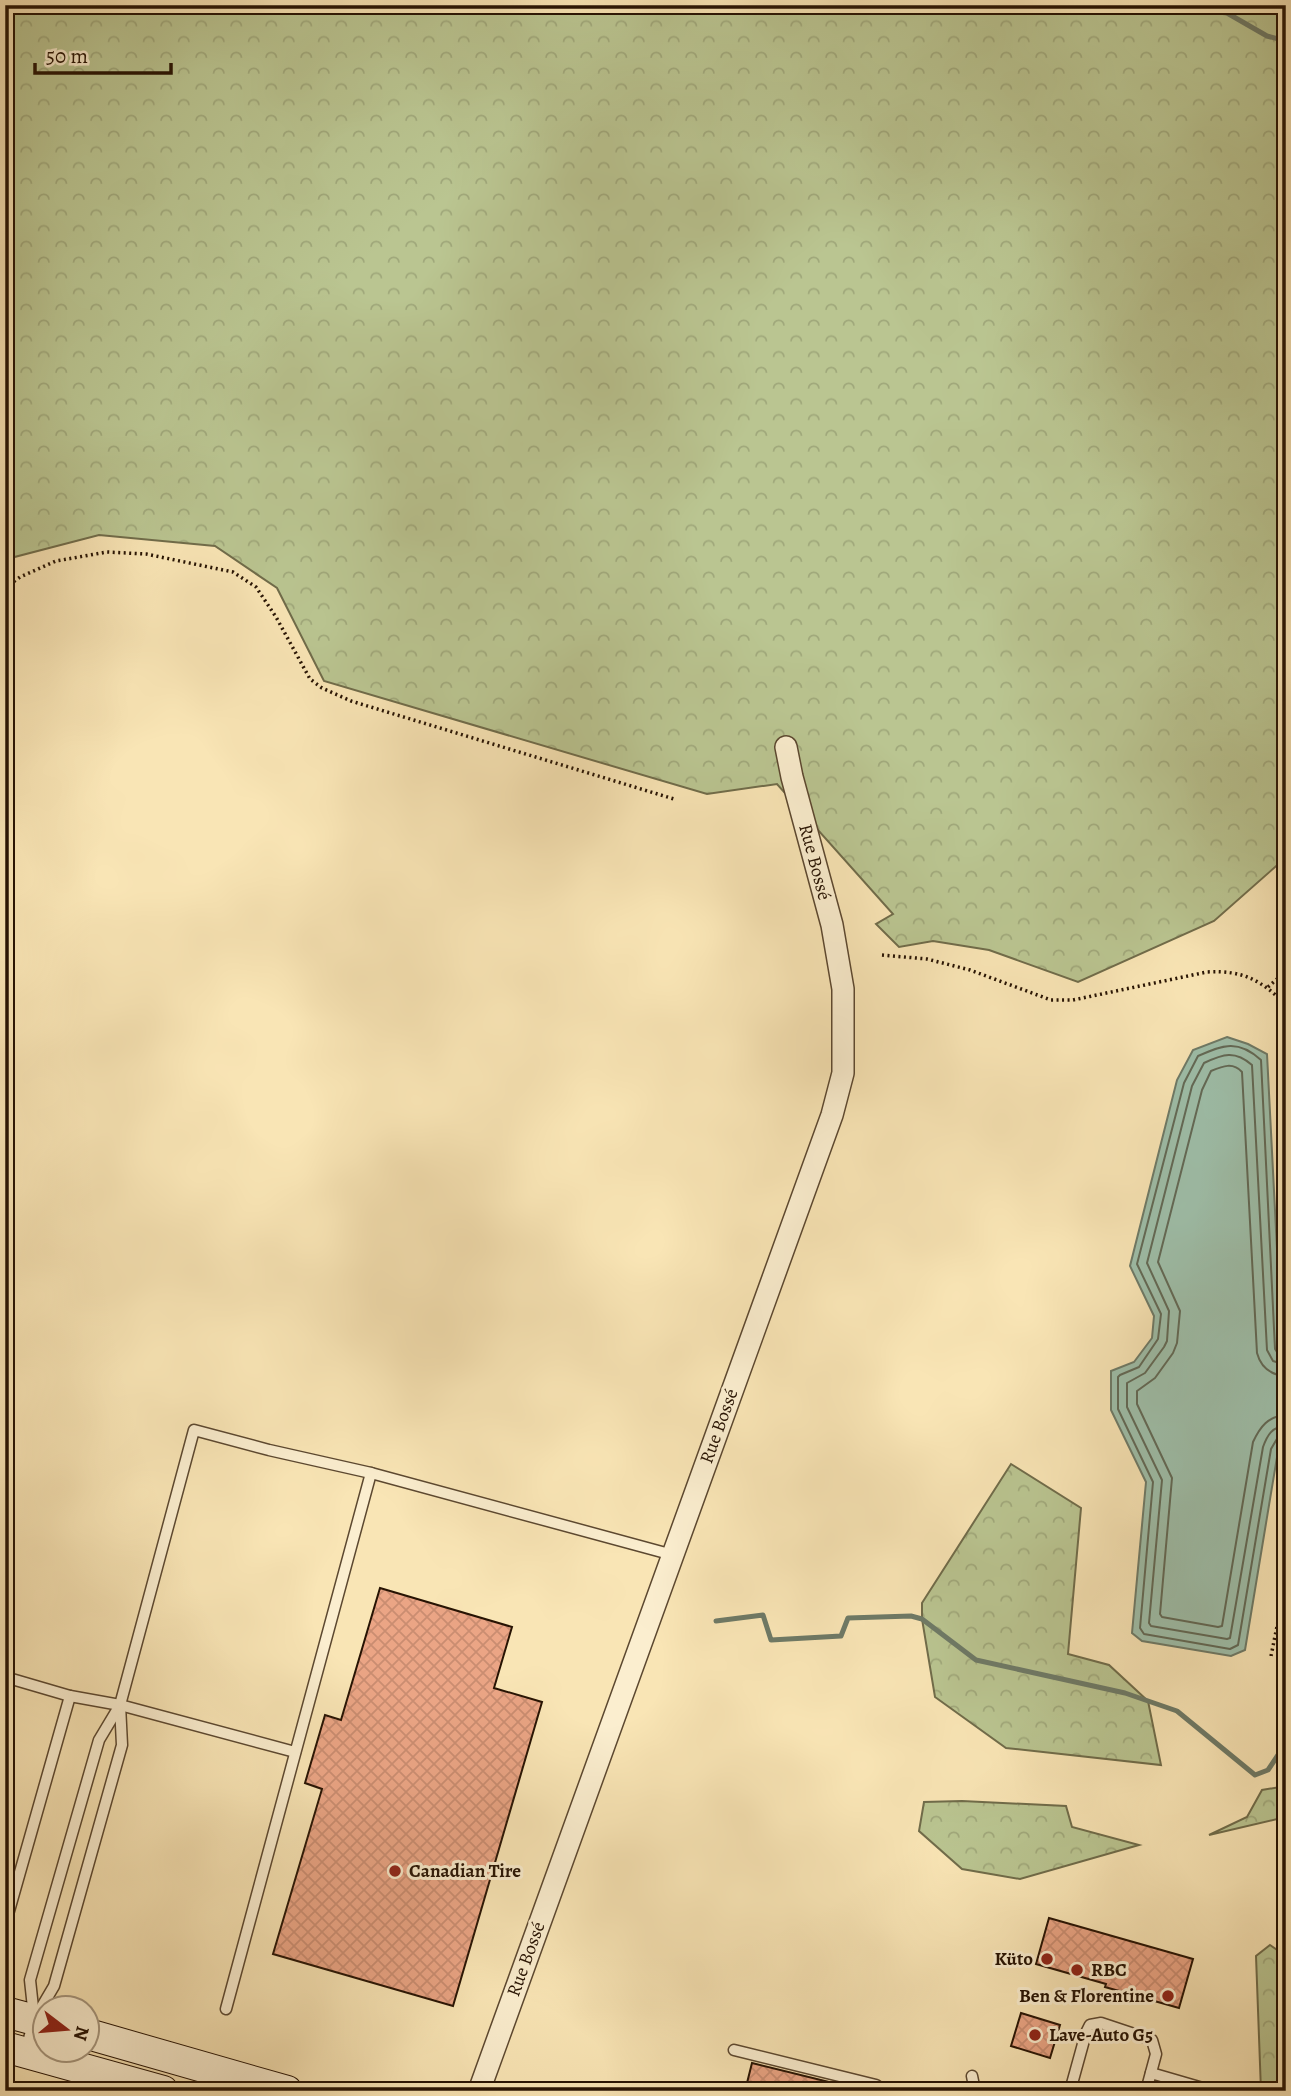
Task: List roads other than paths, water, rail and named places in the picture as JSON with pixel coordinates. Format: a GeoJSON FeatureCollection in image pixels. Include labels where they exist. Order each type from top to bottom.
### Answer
{"type":"FeatureCollection","features":[{"type":"Feature","properties":{"kind":"main road"},"geometry":{"type":"LineString","coordinates":[[5,2012],[32,2019]]}},
{"type":"Feature","properties":{"kind":"main road"},"geometry":{"type":"LineString","coordinates":[[102,2038],[287,2091]]}},
{"type":"Feature","properties":{"kind":"main road"},"geometry":{"type":"LineString","coordinates":[[15,2049],[163,2091]]}},
{"type":"Feature","properties":{"kind":"street","name":"Rue Bossé"},"geometry":{"type":"LineString","coordinates":[[479,2091],[832,1115],[843,1073],[843,989],[832,925],[786,747]]}},
{"type":"Feature","properties":{"kind":"lane"},"geometry":{"type":"LineString","coordinates":[[33,1994],[30,1980],[99,1740],[120,1705],[194,1430],[673,1555]]}},
{"type":"Feature","properties":{"kind":"lane"},"geometry":{"type":"LineString","coordinates":[[226,2009],[370,1474]]}},
{"type":"Feature","properties":{"kind":"lane"},"geometry":{"type":"LineString","coordinates":[[5,1677],[70,1696],[120,1705],[295,1752]]}},
{"type":"Feature","properties":{"kind":"lane"},"geometry":{"type":"LineString","coordinates":[[5,1914],[9,1911],[70,1696]]}},
{"type":"Feature","properties":{"kind":"lane"},"geometry":{"type":"LineString","coordinates":[[51,1994],[122,1745],[120,1705]]}},
{"type":"Feature","properties":{"kind":"lane"},"geometry":{"type":"LineString","coordinates":[[1070,2091],[1086,2033],[1090,2025],[1095,2023],[1152,2039],[1156,2054],[1146,2091]]}},
{"type":"Feature","properties":{"kind":"lane"},"geometry":{"type":"LineString","coordinates":[[15,2049],[32,2030]]}},
{"type":"Feature","properties":{"kind":"lane"},"geometry":{"type":"LineString","coordinates":[[734,2050],[876,2085],[884,2091]]}},
{"type":"Feature","properties":{"kind":"lane"},"geometry":{"type":"LineString","coordinates":[[1151,2073],[1213,2091]]}},
{"type":"Feature","properties":{"kind":"lane"},"geometry":{"type":"LineString","coordinates":[[972,2076],[975,2091]]}},
{"type":"Feature","properties":{"kind":"water"},"geometry":{"type":"Polygon","coordinates":[[[1227,1037],[1267,1054],[1286,1425],[1286,1436],[1278,1451],[1245,1650],[1231,1656],[1142,1641],[1132,1633],[1146,1482],[1111,1410],[1111,1371],[1134,1362],[1152,1338],[1154,1316],[1130,1266],[1177,1080],[1193,1050],[1227,1037]]]}},
{"type":"Feature","properties":{"kind":"waterway"},"geometry":{"type":"LineString","coordinates":[[1160,5],[1227,13],[1267,36],[1286,41]]}},
{"type":"Feature","properties":{"kind":"waterway"},"geometry":{"type":"LineString","coordinates":[[716,1621],[763,1615],[771,1640],[841,1636],[848,1618],[911,1616],[922,1619],[976,1660],[1125,1693],[1177,1711],[1255,1775],[1268,1770],[1282,1749],[1286,1750]]}},
{"type":"Feature","properties":{"kind":"place","name":"Canadian Tire"},"geometry":{"type":"Point","coordinates":[395,1871]}},
{"type":"Feature","properties":{"kind":"place","name":"Küto"},"geometry":{"type":"Point","coordinates":[1047,1959]}},
{"type":"Feature","properties":{"kind":"place","name":"RBC"},"geometry":{"type":"Point","coordinates":[1077,1970]}},
{"type":"Feature","properties":{"kind":"place","name":"Ben & Florentine"},"geometry":{"type":"Point","coordinates":[1168,1996]}},
{"type":"Feature","properties":{"kind":"place","name":"Lave-Auto G5"},"geometry":{"type":"Point","coordinates":[1035,2035]}}]}
